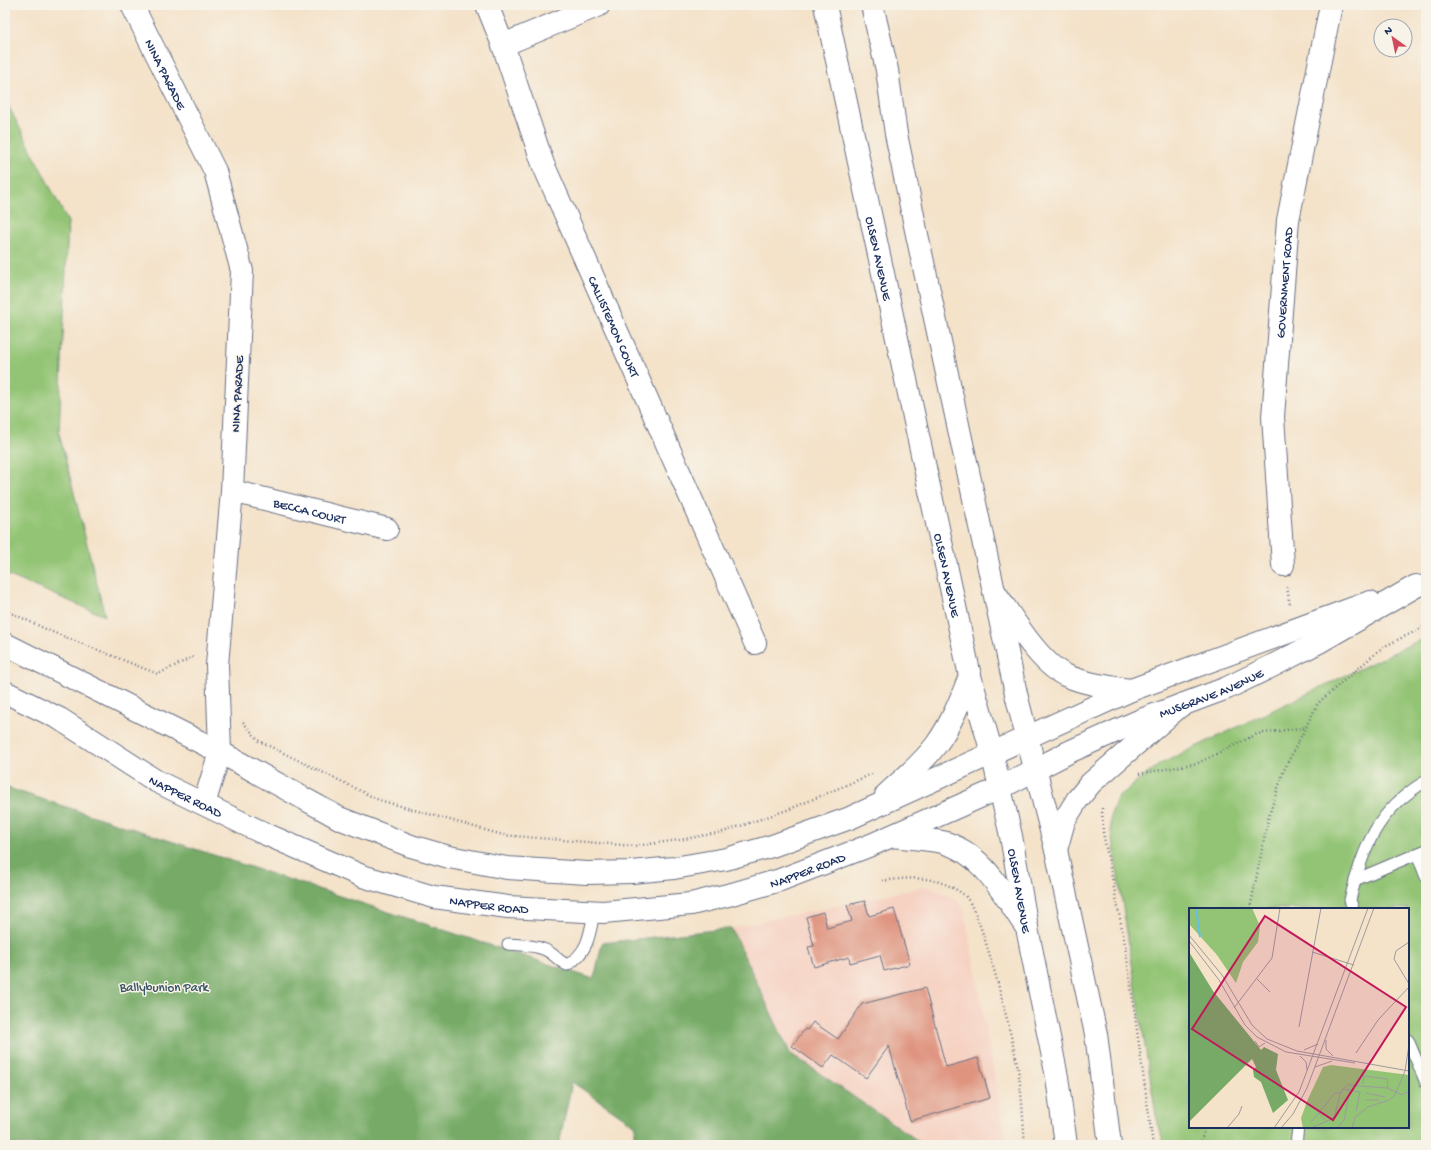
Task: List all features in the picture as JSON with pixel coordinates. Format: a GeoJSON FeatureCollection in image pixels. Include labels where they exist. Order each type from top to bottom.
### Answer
{"type":"FeatureCollection","features":[{"type":"Feature","properties":{"kind":"main road","name":"NINA PARADE"},"geometry":{"type":"LineString","coordinates":[[132,5],[215,171],[242,271],[232,491],[217,665],[220,752],[204,804]]}},
{"type":"Feature","properties":{"kind":"main road","name":"CALLISTEMON COURT"},"geometry":{"type":"LineString","coordinates":[[487,5],[503,45],[543,164],[755,643]]}},
{"type":"Feature","properties":{"kind":"main road"},"geometry":{"type":"LineString","coordinates":[[503,45],[599,5]]}},
{"type":"Feature","properties":{"kind":"main road","name":"OLSEN AVENUE"},"geometry":{"type":"LineString","coordinates":[[824,5],[970,676],[992,753],[1011,836],[1027,928],[1057,1077],[1066,1145]]}},
{"type":"Feature","properties":{"kind":"main road"},"geometry":{"type":"LineString","coordinates":[[872,5],[887,70],[896,134],[1017,698],[1056,850],[1096,1034],[1110,1145]]}},
{"type":"Feature","properties":{"kind":"main road","name":"GOVERNMENT ROAD"},"geometry":{"type":"LineString","coordinates":[[1283,565],[1273,417],[1288,220],[1331,5]]}},
{"type":"Feature","properties":{"kind":"main road","name":"BECCA COURT"},"geometry":{"type":"LineString","coordinates":[[232,491],[387,529]]}},
{"type":"Feature","properties":{"kind":"main road","name":"MUSGRAVE AVENUE"},"geometry":{"type":"LineString","coordinates":[[992,753],[1131,690],[1421,584]]}},
{"type":"Feature","properties":{"kind":"main road","name":"MUSGRAVE AVENUE"},"geometry":{"type":"LineString","coordinates":[[1000,788],[1078,748],[1181,705],[1227,688],[1319,642],[1421,584]]}},
{"type":"Feature","properties":{"kind":"main road"},"geometry":{"type":"LineString","coordinates":[[994,591],[1035,647],[1054,668],[1065,675],[1131,690]]}},
{"type":"Feature","properties":{"kind":"main road"},"geometry":{"type":"LineString","coordinates":[[5,644],[220,752],[339,818],[411,846],[449,857],[507,868],[546,872],[632,872],[674,868],[726,859],[772,846],[873,809],[992,753]]}},
{"type":"Feature","properties":{"kind":"main road"},"geometry":{"type":"LineString","coordinates":[[873,809],[922,761],[937,744],[958,704],[970,676]]}},
{"type":"Feature","properties":{"kind":"main road","name":"NAPPER ROAD"},"geometry":{"type":"LineString","coordinates":[[5,692],[60,719],[156,780],[262,832],[362,876],[434,896],[508,907],[594,912],[691,904],[780,880],[893,836],[1000,788]]}},
{"type":"Feature","properties":{"kind":"main road"},"geometry":{"type":"LineString","coordinates":[[1056,850],[1064,821],[1077,800],[1091,783],[1181,705]]}},
{"type":"Feature","properties":{"kind":"main road"},"geometry":{"type":"LineString","coordinates":[[893,836],[943,843],[974,859],[985,868],[1027,928]]}},
{"type":"Feature","properties":{"kind":"lane"},"geometry":{"type":"LineString","coordinates":[[1353,908],[1350,900],[1366,845],[1379,823],[1407,792],[1426,780]]}},
{"type":"Feature","properties":{"kind":"lane"},"geometry":{"type":"LineString","coordinates":[[1355,880],[1421,852],[1426,877]]}},
{"type":"Feature","properties":{"kind":"lane"},"geometry":{"type":"LineString","coordinates":[[508,944],[544,949],[554,955],[560,962],[567,965],[578,959],[590,938],[594,912]]}},
{"type":"Feature","properties":{"kind":"lane"},"geometry":{"type":"LineString","coordinates":[[1409,1042],[1426,1084]]}},
{"type":"Feature","properties":{"kind":"lane"},"geometry":{"type":"LineString","coordinates":[[1296,1145],[1298,1128]]}},
{"type":"Feature","properties":{"kind":"path"},"geometry":{"type":"LineString","coordinates":[[5,610],[50,631],[158,674],[194,656],[217,665]]}},
{"type":"Feature","properties":{"kind":"path"},"geometry":{"type":"LineString","coordinates":[[1250,908],[1269,815],[1284,770],[1307,727],[1318,702],[1383,647],[1426,626]]}},
{"type":"Feature","properties":{"kind":"path"},"geometry":{"type":"LineString","coordinates":[[242,721],[259,741],[379,800],[503,835],[634,846],[723,832],[790,809],[876,772]]}},
{"type":"Feature","properties":{"kind":"path"},"geometry":{"type":"LineString","coordinates":[[1136,775],[1198,763],[1257,734],[1307,727]]}},
{"type":"Feature","properties":{"kind":"path"},"geometry":{"type":"LineString","coordinates":[[1102,806],[1103,832],[1124,944],[1153,1145]]}},
{"type":"Feature","properties":{"kind":"path"},"geometry":{"type":"LineString","coordinates":[[882,881],[913,877],[940,881],[965,895],[979,921],[1003,1005],[1018,1070],[1025,1145]]}},
{"type":"Feature","properties":{"kind":"path"},"geometry":{"type":"LineString","coordinates":[[1200,1145],[1205,1128]]}},
{"type":"Feature","properties":{"kind":"shaded area"},"geometry":{"type":"Polygon","coordinates":[[[929,886],[955,899],[964,908],[1007,1145],[924,1145],[790,1053],[731,928],[929,886]]]}},
{"type":"Feature","properties":{"kind":"green space"},"geometry":{"type":"Polygon","coordinates":[[[5,99],[68,222],[59,433],[105,616],[5,574],[5,99]]]}},
{"type":"Feature","properties":{"kind":"green space"},"geometry":{"type":"Polygon","coordinates":[[[1426,637],[1426,1145],[1164,1145],[1156,1115],[1111,832],[1111,814],[1117,798],[1160,764],[1426,637]]]}},
{"type":"Feature","properties":{"kind":"green space","name":"Ballybunion Park"},"geometry":{"type":"Polygon","coordinates":[[[5,787],[594,979],[602,943],[731,928],[790,1053],[924,1145],[632,1145],[636,1126],[572,1082],[559,1145],[5,1145],[5,787]]]}},
{"type":"Feature","properties":{"kind":"building"},"geometry":{"type":"Polygon","coordinates":[[[865,901],[869,916],[894,909],[910,964],[884,971],[880,955],[850,963],[849,957],[814,967],[808,947],[814,946],[806,917],[823,912],[827,928],[852,921],[847,905],[865,901]]]}},
{"type":"Feature","properties":{"kind":"building"},"geometry":{"type":"Polygon","coordinates":[[[925,988],[946,1067],[978,1058],[990,1098],[910,1121],[889,1046],[866,1078],[833,1055],[823,1068],[792,1046],[805,1029],[807,1030],[813,1022],[838,1039],[862,1004],[925,988]]]}}]}
